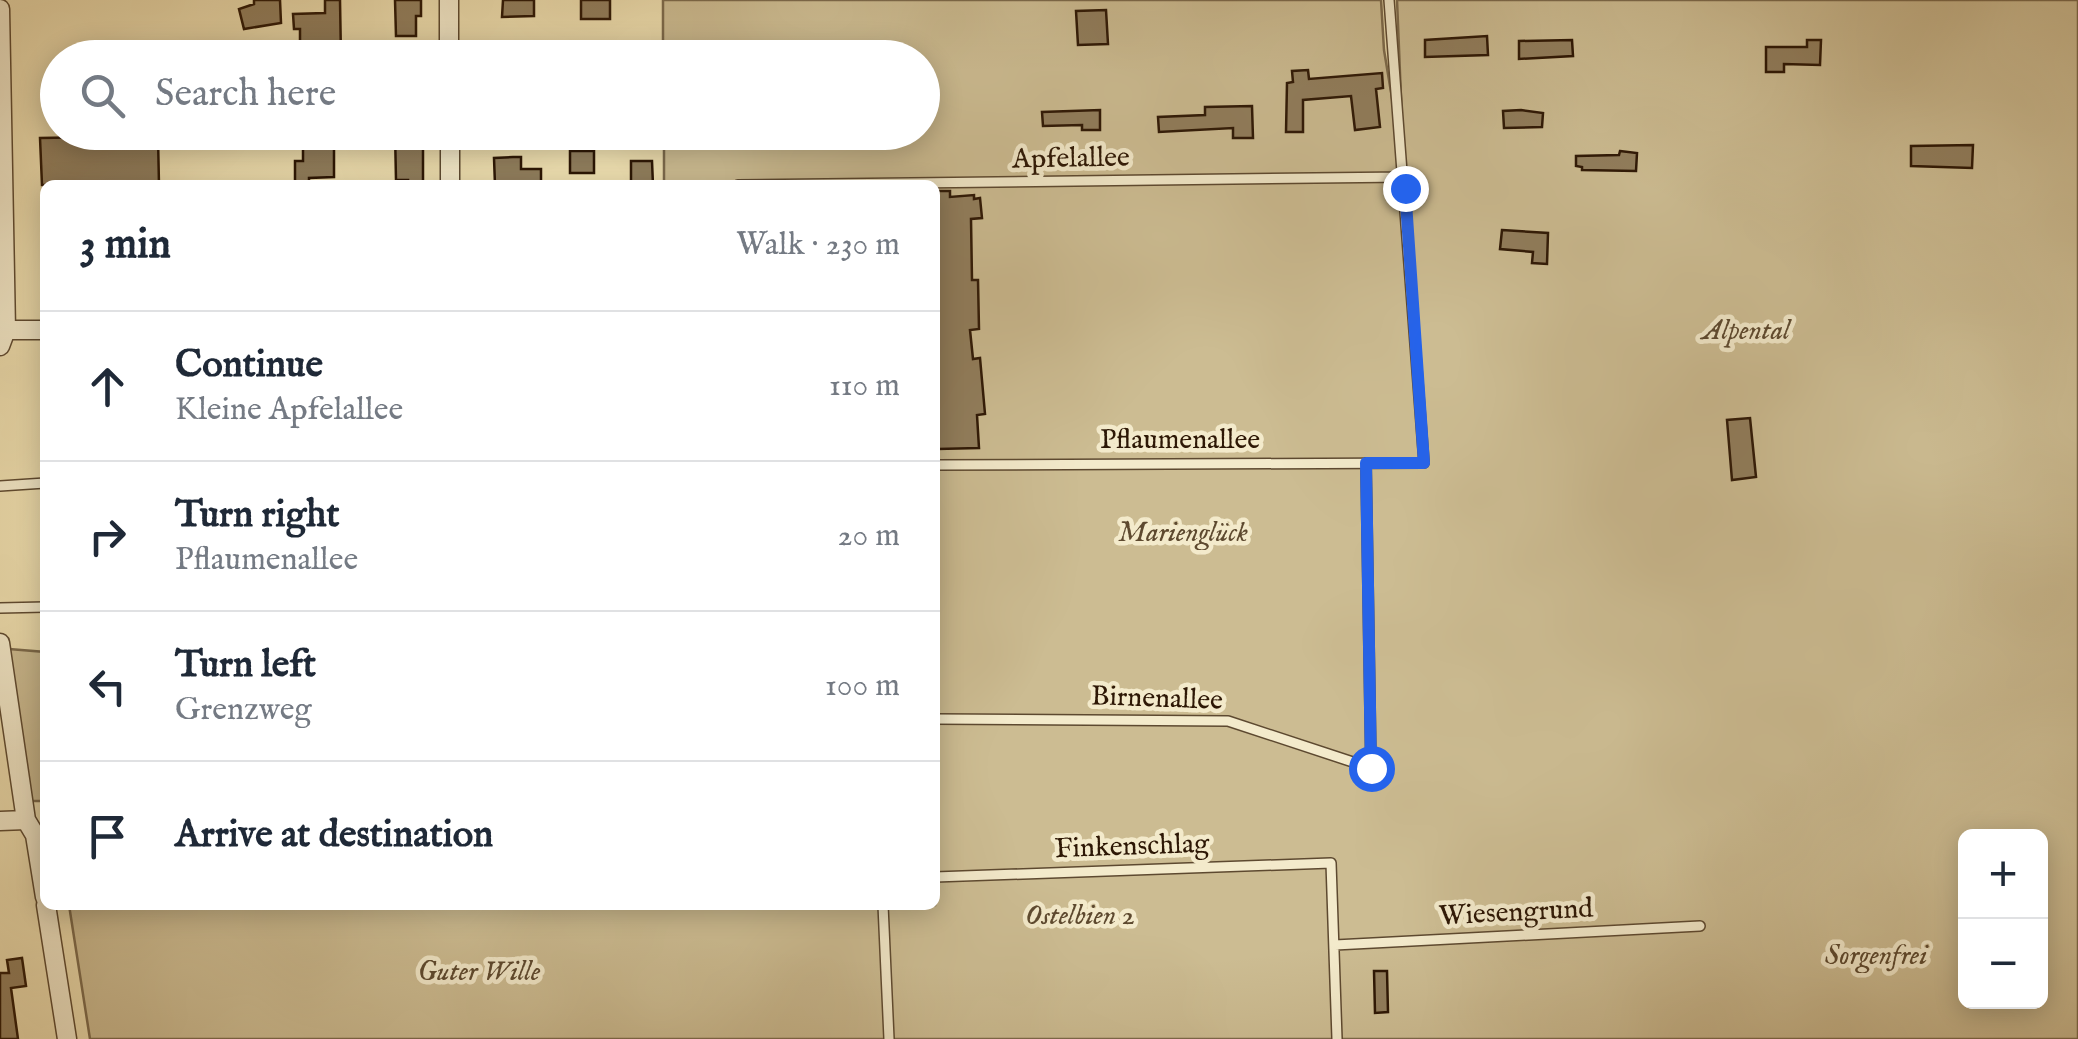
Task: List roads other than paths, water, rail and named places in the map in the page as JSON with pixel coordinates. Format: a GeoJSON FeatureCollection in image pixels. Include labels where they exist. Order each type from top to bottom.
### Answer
{"type":"FeatureCollection","features":[{"type":"Feature","properties":{"kind":"street"},"geometry":{"type":"LineString","coordinates":[[448,0],[449,40]]}},
{"type":"Feature","properties":{"kind":"street"},"geometry":{"type":"LineString","coordinates":[[0,9],[3,338],[40,331]]}},
{"type":"Feature","properties":{"kind":"street"},"geometry":{"type":"LineString","coordinates":[[450,150],[450,180]]}},
{"type":"Feature","properties":{"kind":"street"},"geometry":{"type":"LineString","coordinates":[[0,644],[26,820],[35,835],[40,866]]}},
{"type":"Feature","properties":{"kind":"street"},"geometry":{"type":"LineString","coordinates":[[0,821],[26,820]]}},
{"type":"Feature","properties":{"kind":"street"},"geometry":{"type":"LineString","coordinates":[[47,910],[67,1039]]}},
{"type":"Feature","properties":{"kind":"lane"},"geometry":{"type":"LineString","coordinates":[[1389,0],[1405,177]]}},
{"type":"Feature","properties":{"kind":"lane","name":"Apfelallee"},"geometry":{"type":"LineString","coordinates":[[940,182],[1405,177]]}},
{"type":"Feature","properties":{"kind":"lane","name":"Pflaumenallee"},"geometry":{"type":"LineString","coordinates":[[940,465],[1424,463],[1405,177]]}},
{"type":"Feature","properties":{"kind":"lane","name":"Birnenallee"},"geometry":{"type":"LineString","coordinates":[[940,718],[1228,722],[1371,768],[1366,463]]}},
{"type":"Feature","properties":{"kind":"lane"},"geometry":{"type":"LineString","coordinates":[[0,486],[40,483]]}},
{"type":"Feature","properties":{"kind":"lane"},"geometry":{"type":"LineString","coordinates":[[0,608],[40,606]]}},
{"type":"Feature","properties":{"kind":"lane","name":"Finkenschlag"},"geometry":{"type":"LineString","coordinates":[[940,877],[1330,863],[1336,945]]}},
{"type":"Feature","properties":{"kind":"lane"},"geometry":{"type":"LineString","coordinates":[[883,910],[889,1039]]}},
{"type":"Feature","properties":{"kind":"lane","name":"Wiesengrund"},"geometry":{"type":"LineString","coordinates":[[1336,945],[1700,926]]}},
{"type":"Feature","properties":{"kind":"lane"},"geometry":{"type":"LineString","coordinates":[[1336,945],[1337,1039]]}},
{"type":"Feature","properties":{"kind":"park label","name":"Alpental"},"geometry":{"type":"Point","coordinates":[1746,331]}},
{"type":"Feature","properties":{"kind":"park label","name":"Marienglück"},"geometry":{"type":"Point","coordinates":[1183,533]}},
{"type":"Feature","properties":{"kind":"park label","name":"Ostelbien 2"},"geometry":{"type":"Point","coordinates":[1080,916]}},
{"type":"Feature","properties":{"kind":"park label","name":"Sorgenfrei"},"geometry":{"type":"Point","coordinates":[1876,956]}},
{"type":"Feature","properties":{"kind":"park label","name":"Guter Wille"},"geometry":{"type":"Point","coordinates":[479,972]}}]}
